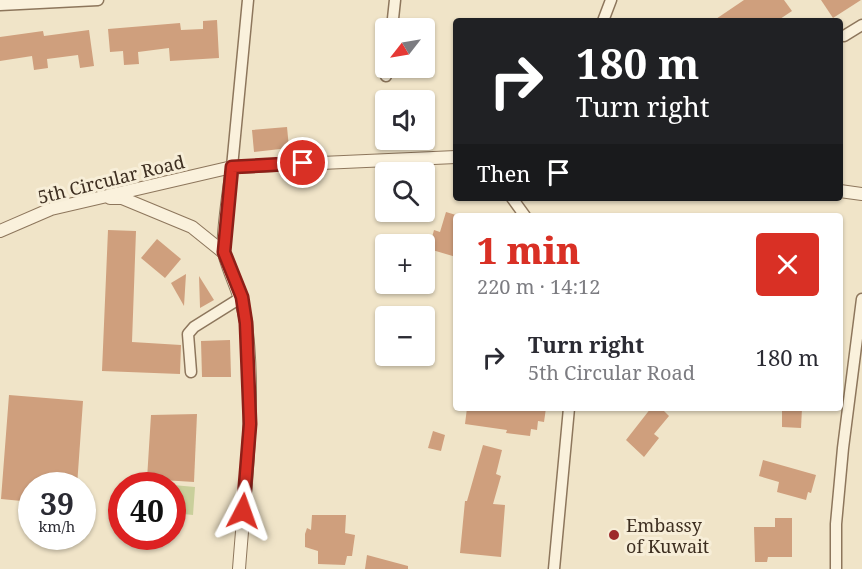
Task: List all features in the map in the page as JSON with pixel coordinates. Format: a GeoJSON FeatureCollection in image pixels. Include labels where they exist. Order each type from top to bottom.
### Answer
{"type":"FeatureCollection","features":[{"type":"Feature","properties":{"kind":"street"},"geometry":{"type":"LineString","coordinates":[[0,5],[98,0]]}},
{"type":"Feature","properties":{"kind":"street"},"geometry":{"type":"LineString","coordinates":[[239,569],[250,424],[247,331],[242,297],[224,252],[248,0]]}},
{"type":"Feature","properties":{"kind":"street"},"geometry":{"type":"LineString","coordinates":[[393,18],[395,0]]}},
{"type":"Feature","properties":{"kind":"street"},"geometry":{"type":"LineString","coordinates":[[604,18],[611,0]]}},
{"type":"Feature","properties":{"kind":"street"},"geometry":{"type":"LineString","coordinates":[[844,36],[862,25]]}},
{"type":"Feature","properties":{"kind":"street","name":"5th Circular Road"},"geometry":{"type":"LineString","coordinates":[[0,231],[51,209],[232,167],[453,157]]}},
{"type":"Feature","properties":{"kind":"street"},"geometry":{"type":"LineString","coordinates":[[843,191],[862,194]]}},
{"type":"Feature","properties":{"kind":"street"},"geometry":{"type":"LineString","coordinates":[[94,198],[122,198],[141,205],[192,227],[224,252]]}},
{"type":"Feature","properties":{"kind":"street"},"geometry":{"type":"LineString","coordinates":[[191,372],[188,334],[194,327],[242,297]]}},
{"type":"Feature","properties":{"kind":"street"},"geometry":{"type":"LineString","coordinates":[[836,569],[836,524],[842,459],[862,298]]}},
{"type":"Feature","properties":{"kind":"street"},"geometry":{"type":"LineString","coordinates":[[554,569],[569,411]]}},
{"type":"Feature","properties":{"kind":"green space"},"geometry":{"type":"Polygon","coordinates":[[[186,486],[195,487],[193,515],[186,514],[186,486]]]}},
{"type":"Feature","properties":{"kind":"building"},"geometry":{"type":"Polygon","coordinates":[[[744,0],[784,0],[792,11],[782,18],[717,18],[744,0]]]}},
{"type":"Feature","properties":{"kind":"building"},"geometry":{"type":"Polygon","coordinates":[[[821,0],[861,0],[833,18],[821,0]]]}},
{"type":"Feature","properties":{"kind":"building"},"geometry":{"type":"Polygon","coordinates":[[[217,20],[219,58],[170,61],[169,48],[138,52],[139,64],[124,65],[123,51],[110,52],[108,29],[180,23],[181,30],[203,29],[203,21],[217,20]]]}},
{"type":"Feature","properties":{"kind":"building"},"geometry":{"type":"Polygon","coordinates":[[[89,30],[94,66],[80,68],[78,55],[47,59],[48,68],[34,70],[32,56],[0,61],[0,37],[43,31],[44,36],[89,30]]]}},
{"type":"Feature","properties":{"kind":"building"},"geometry":{"type":"Polygon","coordinates":[[[287,127],[289,148],[254,152],[252,130],[287,127]]]}},
{"type":"Feature","properties":{"kind":"building"},"geometry":{"type":"Polygon","coordinates":[[[446,212],[453,214],[453,256],[435,251],[434,230],[440,232],[446,212]]]}},
{"type":"Feature","properties":{"kind":"building"},"geometry":{"type":"Polygon","coordinates":[[[108,230],[136,231],[132,342],[181,345],[180,374],[102,371],[108,230]]]}},
{"type":"Feature","properties":{"kind":"building"},"geometry":{"type":"Polygon","coordinates":[[[157,239],[181,259],[165,278],[141,258],[157,239]]]}},
{"type":"Feature","properties":{"kind":"building"},"geometry":{"type":"Polygon","coordinates":[[[186,274],[184,306],[171,283],[186,274]]]}},
{"type":"Feature","properties":{"kind":"building"},"geometry":{"type":"Polygon","coordinates":[[[199,276],[214,300],[200,308],[199,276]]]}},
{"type":"Feature","properties":{"kind":"building"},"geometry":{"type":"Polygon","coordinates":[[[230,340],[231,377],[202,377],[201,341],[230,340]]]}},
{"type":"Feature","properties":{"kind":"building"},"geometry":{"type":"Polygon","coordinates":[[[9,395],[83,401],[78,472],[18,472],[18,501],[1,499],[9,395]]]}},
{"type":"Feature","properties":{"kind":"building"},"geometry":{"type":"Polygon","coordinates":[[[467,411],[546,411],[544,422],[538,421],[537,430],[531,429],[530,436],[465,424],[467,411]]]}},
{"type":"Feature","properties":{"kind":"building"},"geometry":{"type":"Polygon","coordinates":[[[649,411],[664,411],[669,416],[654,434],[659,438],[644,457],[626,440],[649,411]]]}},
{"type":"Feature","properties":{"kind":"building"},"geometry":{"type":"Polygon","coordinates":[[[782,411],[802,411],[801,428],[782,427],[782,411]]]}},
{"type":"Feature","properties":{"kind":"building"},"geometry":{"type":"Polygon","coordinates":[[[197,414],[194,482],[186,481],[186,472],[147,472],[151,415],[197,414]]]}},
{"type":"Feature","properties":{"kind":"building"},"geometry":{"type":"Polygon","coordinates":[[[433,431],[445,435],[441,451],[428,448],[433,431]]]}},
{"type":"Feature","properties":{"kind":"building"},"geometry":{"type":"Polygon","coordinates":[[[483,445],[502,450],[496,474],[501,476],[493,504],[505,505],[501,557],[460,553],[465,501],[467,501],[483,445]]]}},
{"type":"Feature","properties":{"kind":"building"},"geometry":{"type":"Polygon","coordinates":[[[763,460],[816,475],[811,493],[808,492],[806,500],[777,492],[779,482],[759,476],[763,460]]]}},
{"type":"Feature","properties":{"kind":"building"},"geometry":{"type":"Polygon","coordinates":[[[312,515],[346,515],[345,533],[355,535],[352,556],[347,556],[345,565],[318,564],[318,551],[305,547],[305,534],[307,528],[311,530],[312,515]]]}},
{"type":"Feature","properties":{"kind":"building"},"geometry":{"type":"Polygon","coordinates":[[[775,518],[792,518],[792,557],[768,557],[767,562],[755,562],[754,527],[775,527],[775,518]]]}},
{"type":"Feature","properties":{"kind":"building"},"geometry":{"type":"Polygon","coordinates":[[[367,555],[408,566],[408,569],[365,569],[367,555]]]}},
{"type":"Feature","properties":{"kind":"place","name":"Embassy of Kuwait"},"geometry":{"type":"Point","coordinates":[614,535]}},
{"type":"Feature","properties":{"kind":"route"},"geometry":{"type":"LineString","coordinates":[[243,511],[250,424],[246,323],[242,297],[224,252],[232,167],[303,163]]}}]}
